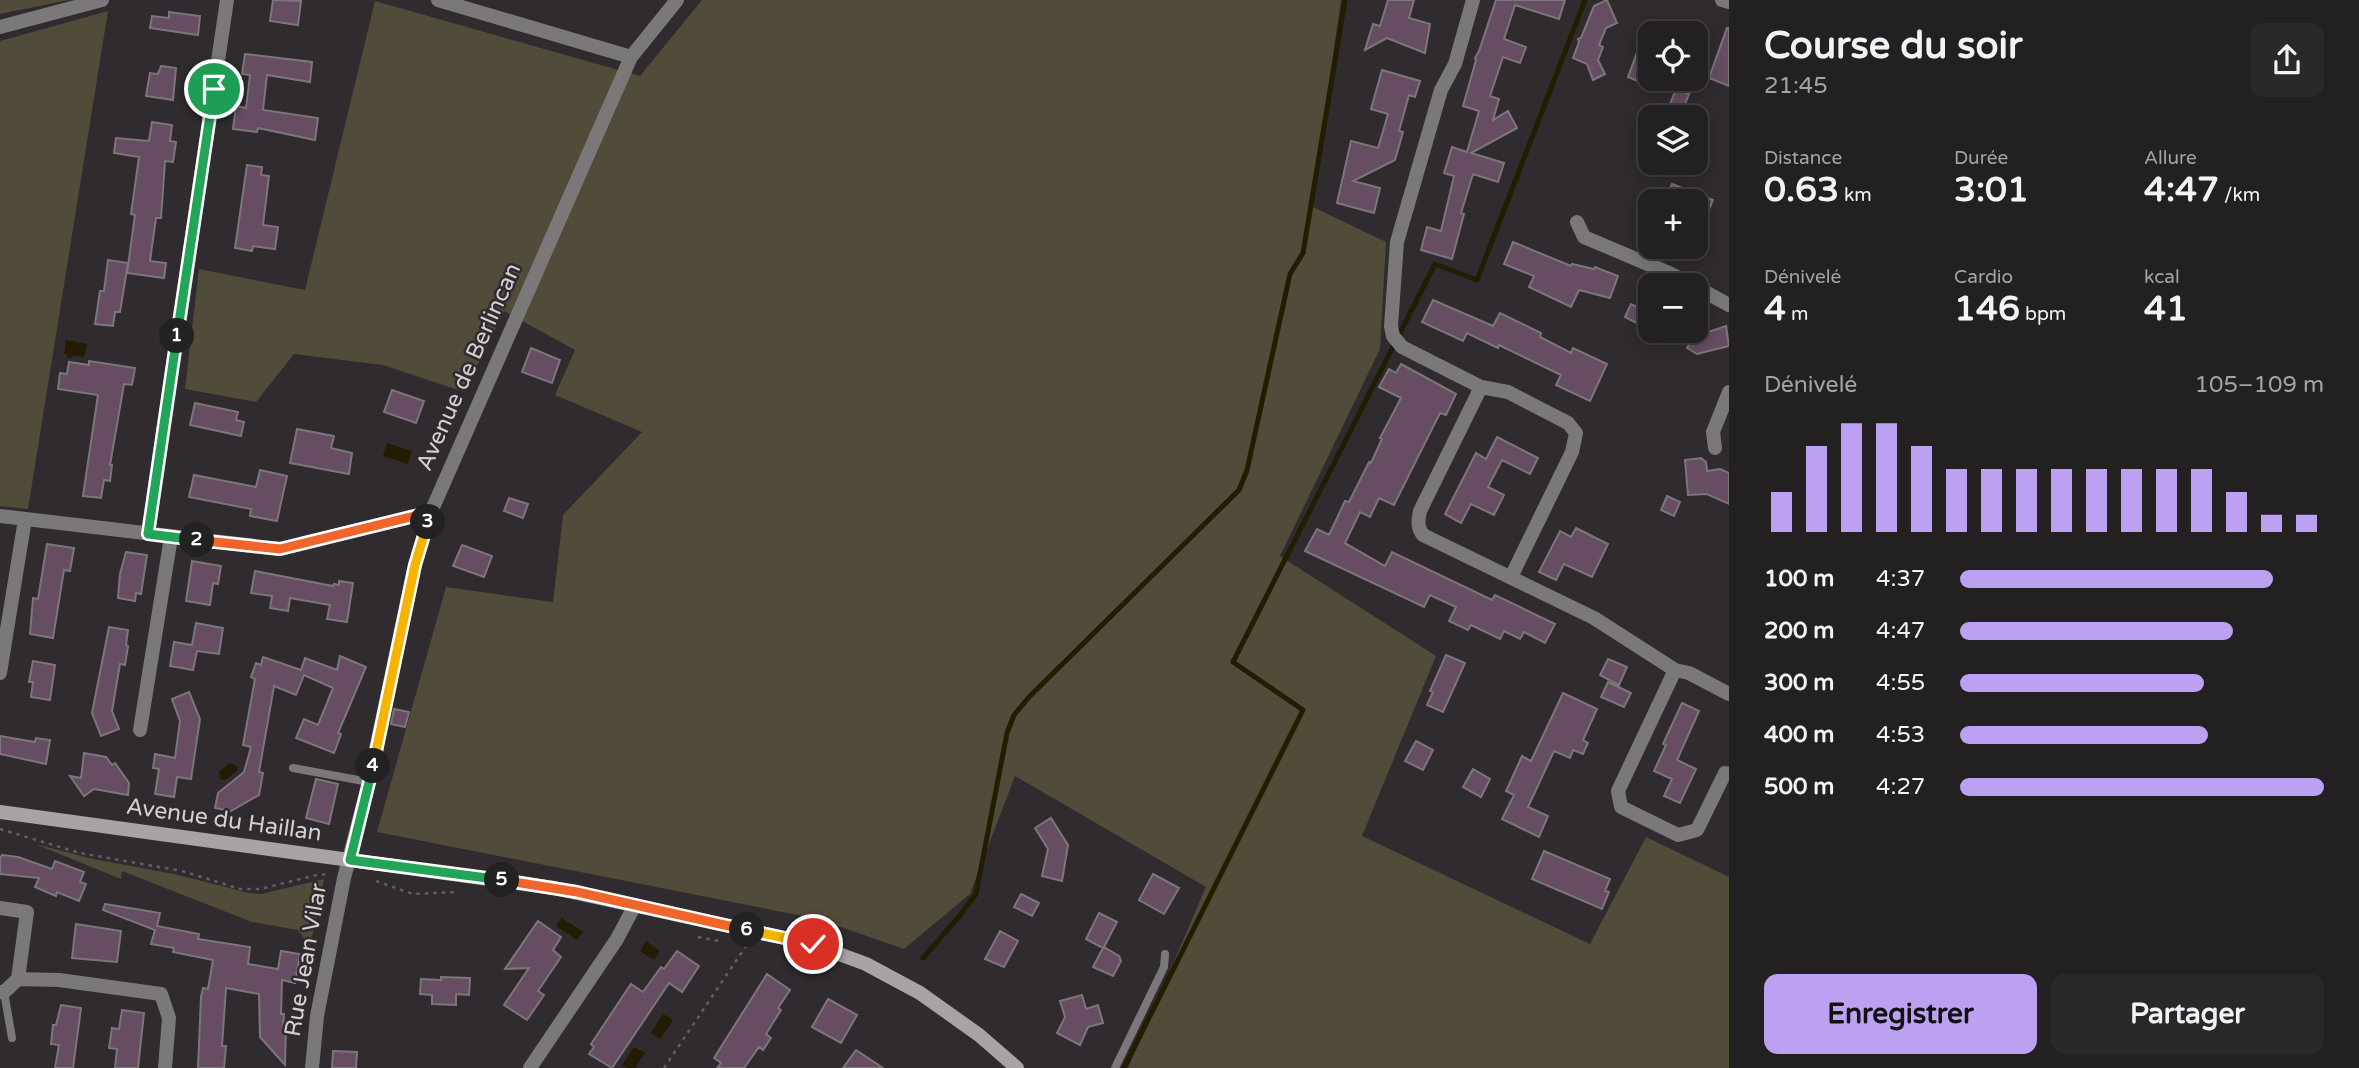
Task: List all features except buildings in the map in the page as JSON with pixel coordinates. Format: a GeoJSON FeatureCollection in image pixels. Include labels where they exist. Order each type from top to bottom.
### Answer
{"type":"FeatureCollection","features":[{"type":"Feature","properties":{"kind":"street"},"geometry":{"type":"LineString","coordinates":[[0,27],[102,0]]}},
{"type":"Feature","properties":{"kind":"street"},"geometry":{"type":"LineString","coordinates":[[148,534],[227,0]]}},
{"type":"Feature","properties":{"kind":"street"},"geometry":{"type":"LineString","coordinates":[[438,0],[631,57]]}},
{"type":"Feature","properties":{"kind":"street","name":"Avenue de Berlincan"},"geometry":{"type":"LineString","coordinates":[[350,860],[415,565],[431,512],[631,57],[677,0]]}},
{"type":"Feature","properties":{"kind":"street"},"geometry":{"type":"LineString","coordinates":[[1473,0],[1455,64],[1441,90],[1397,242],[1391,326],[1393,336],[1402,347],[1482,387],[1508,391],[1568,423],[1576,433],[1572,452],[1510,577]]}},
{"type":"Feature","properties":{"kind":"street"},"geometry":{"type":"LineString","coordinates":[[1722,0],[1729,2]]}},
{"type":"Feature","properties":{"kind":"street"},"geometry":{"type":"LineString","coordinates":[[1577,222],[1584,237],[1669,273]]}},
{"type":"Feature","properties":{"kind":"street"},"geometry":{"type":"LineString","coordinates":[[1708,294],[1729,305]]}},
{"type":"Feature","properties":{"kind":"street"},"geometry":{"type":"LineString","coordinates":[[1482,387],[1420,511],[1418,521],[1423,535],[1594,618],[1675,670],[1689,673],[1729,694]]}},
{"type":"Feature","properties":{"kind":"street"},"geometry":{"type":"LineString","coordinates":[[1715,448],[1713,432],[1729,392]]}},
{"type":"Feature","properties":{"kind":"street"},"geometry":{"type":"LineString","coordinates":[[0,516],[280,549],[431,512]]}},
{"type":"Feature","properties":{"kind":"street"},"geometry":{"type":"LineString","coordinates":[[0,673],[25,519]]}},
{"type":"Feature","properties":{"kind":"street"},"geometry":{"type":"LineString","coordinates":[[140,730],[171,537]]}},
{"type":"Feature","properties":{"kind":"street"},"geometry":{"type":"LineString","coordinates":[[1675,670],[1618,792],[1621,807],[1678,835],[1697,830],[1728,770]]}},
{"type":"Feature","properties":{"kind":"street","name":"Avenue du Haillan"},"geometry":{"type":"LineString","coordinates":[[0,812],[531,884],[755,931],[831,950],[890,975],[950,1013],[1017,1068]]}},
{"type":"Feature","properties":{"kind":"street","name":"Rue Jean Vilar"},"geometry":{"type":"LineString","coordinates":[[312,1068],[317,1016],[344,878],[350,860]]}},
{"type":"Feature","properties":{"kind":"street"},"geometry":{"type":"LineString","coordinates":[[535,1066],[617,939],[635,905]]}},
{"type":"Feature","properties":{"kind":"street"},"geometry":{"type":"LineString","coordinates":[[0,908],[27,912],[18,979]]}},
{"type":"Feature","properties":{"kind":"street"},"geometry":{"type":"LineString","coordinates":[[2,992],[18,979],[59,980],[161,994],[169,1018],[166,1068]]}},
{"type":"Feature","properties":{"kind":"lane"},"geometry":{"type":"LineString","coordinates":[[293,768],[369,782]]}},
{"type":"Feature","properties":{"kind":"lane"},"geometry":{"type":"LineString","coordinates":[[1115,1068],[1164,967],[1165,954]]}},
{"type":"Feature","properties":{"kind":"lane"},"geometry":{"type":"LineString","coordinates":[[2,992],[12,1038]]}},
{"type":"Feature","properties":{"kind":"path"},"geometry":{"type":"LineString","coordinates":[[0,830],[80,853],[182,871],[240,889],[260,889],[321,874],[344,878]]}},
{"type":"Feature","properties":{"kind":"path"},"geometry":{"type":"LineString","coordinates":[[371,879],[413,894],[466,892]]}},
{"type":"Feature","properties":{"kind":"path"},"geometry":{"type":"LineString","coordinates":[[664,1068],[755,931]]}},
{"type":"Feature","properties":{"kind":"path"},"geometry":{"type":"LineString","coordinates":[[688,934],[724,941]]}},
{"type":"Feature","properties":{"kind":"shaded area"},"geometry":{"type":"Polygon","coordinates":[[[0,0],[69,0],[0,14],[0,0]]]}},
{"type":"Feature","properties":{"kind":"shaded area"},"geometry":{"type":"Polygon","coordinates":[[[702,0],[1341,0],[1311,206],[1386,242],[1380,349],[1280,556],[1436,656],[1362,836],[1590,944],[1646,837],[1729,877],[1729,1068],[1128,1068],[1206,887],[1015,776],[970,894],[904,949],[818,919],[377,832],[446,587],[553,602],[563,515],[642,432],[555,395],[575,350],[504,311],[464,392],[383,365],[294,354],[256,402],[185,389],[199,269],[305,290],[375,1],[640,76],[702,0]]]}},
{"type":"Feature","properties":{"kind":"shaded area"},"geometry":{"type":"Polygon","coordinates":[[[108,11],[28,509],[0,506],[0,41],[108,11]]]}},
{"type":"Feature","properties":{"kind":"shaded area"},"geometry":{"type":"Polygon","coordinates":[[[66,340],[87,344],[84,357],[67,357],[67,354],[64,354],[66,340]]]}},
{"type":"Feature","properties":{"kind":"shaded area"},"geometry":{"type":"Polygon","coordinates":[[[387,443],[412,451],[408,464],[383,456],[387,443]]]}},
{"type":"Feature","properties":{"kind":"shaded area"},"geometry":{"type":"Polygon","coordinates":[[[230,763],[237,766],[237,771],[225,780],[220,779],[219,772],[230,763]]]}},
{"type":"Feature","properties":{"kind":"shaded area"},"geometry":{"type":"Polygon","coordinates":[[[35,844],[249,893],[261,894],[324,879],[310,946],[298,930],[252,922],[122,871],[121,879],[35,844]]]}},
{"type":"Feature","properties":{"kind":"shaded area"},"geometry":{"type":"Polygon","coordinates":[[[562,918],[583,932],[577,940],[556,926],[562,918]]]}},
{"type":"Feature","properties":{"kind":"shaded area"},"geometry":{"type":"Polygon","coordinates":[[[646,941],[660,951],[654,960],[640,951],[646,941]]]}},
{"type":"Feature","properties":{"kind":"shaded area"},"geometry":{"type":"Polygon","coordinates":[[[663,1014],[673,1020],[660,1039],[651,1033],[663,1014]]]}},
{"type":"Feature","properties":{"kind":"shaded area"},"geometry":{"type":"Polygon","coordinates":[[[634,1047],[645,1053],[635,1068],[628,1068],[622,1065],[634,1047]]]}},
{"type":"Feature","properties":{"kind":"waterway"},"geometry":{"type":"LineString","coordinates":[[923,958],[976,894],[1007,733],[1014,715],[1030,696],[1239,490],[1247,470],[1290,274],[1303,253],[1345,0]]}},
{"type":"Feature","properties":{"kind":"waterway"},"geometry":{"type":"LineString","coordinates":[[1124,1068],[1303,710],[1233,662],[1435,264],[1477,280],[1585,0]]}},
{"type":"Feature","properties":{"kind":"route"},"geometry":{"type":"LineString","coordinates":[[214,89],[148,534],[280,549],[431,512],[415,565],[350,860],[554,888],[813,944]]}}]}
